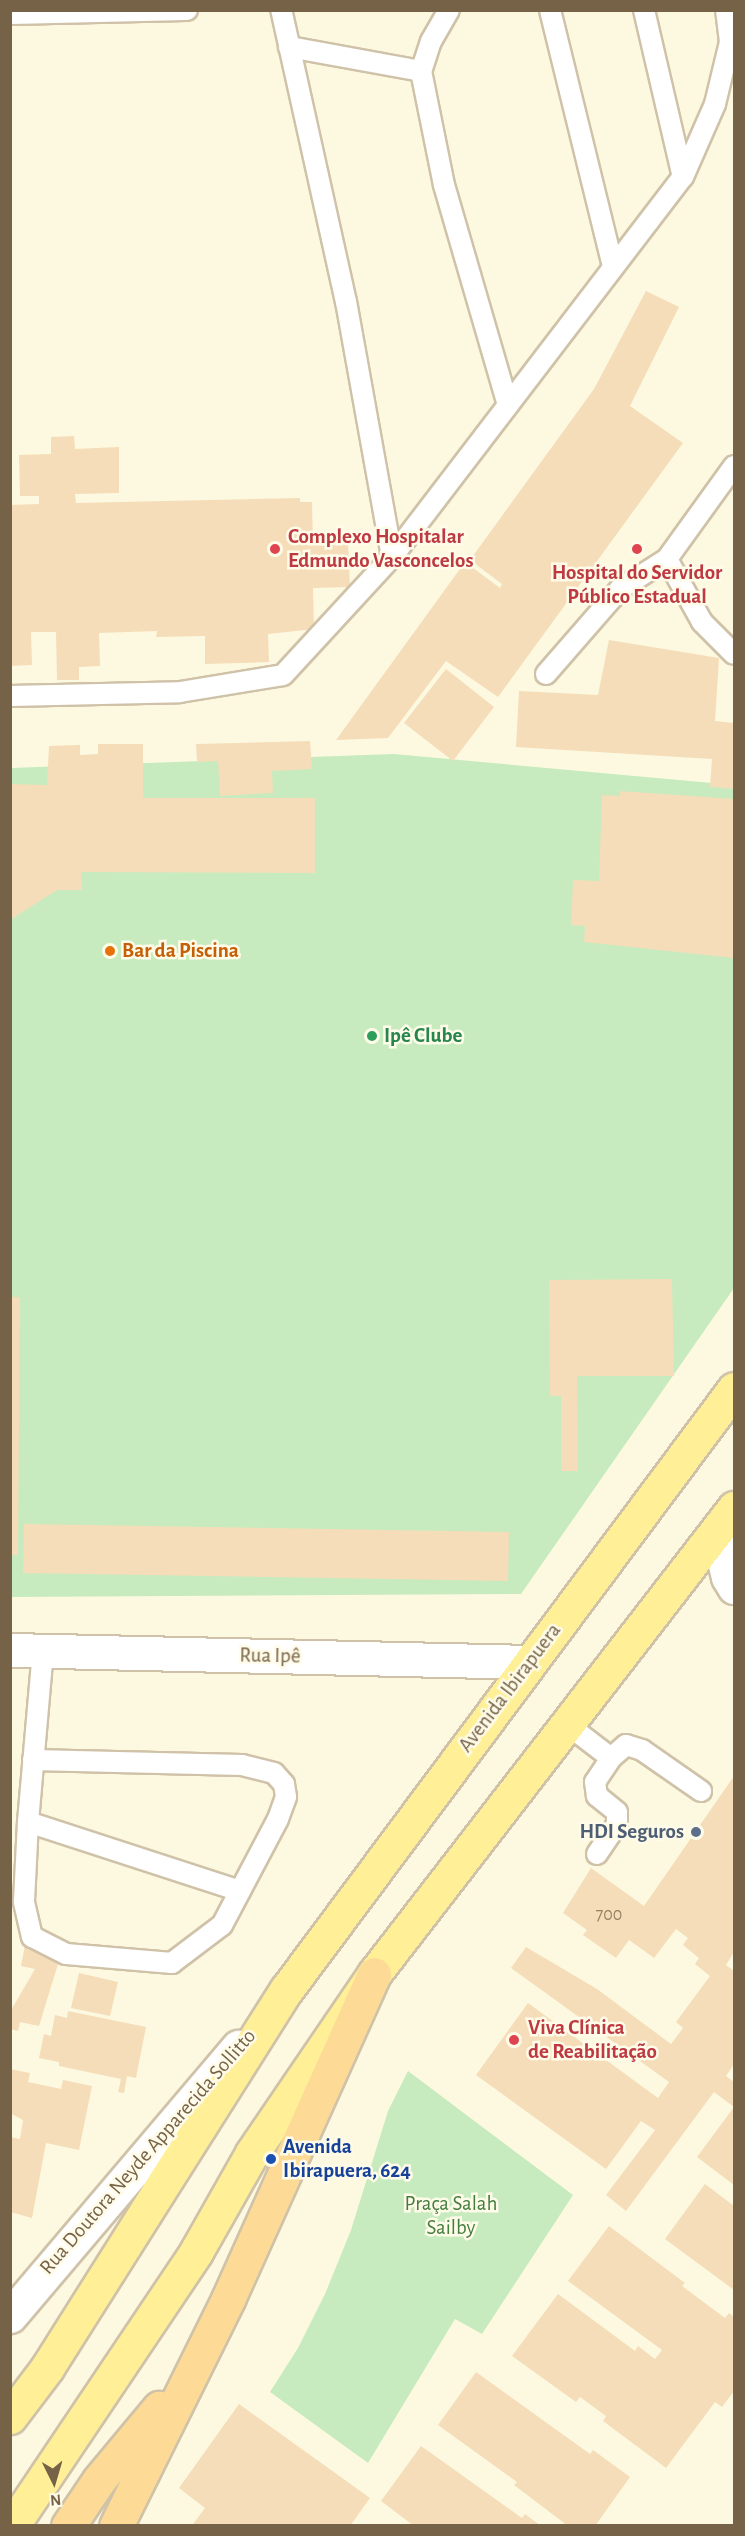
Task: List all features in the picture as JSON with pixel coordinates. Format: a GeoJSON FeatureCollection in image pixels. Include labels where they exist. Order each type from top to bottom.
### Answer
{"type":"FeatureCollection","features":[{"type":"Feature","properties":{"kind":"highway"},"geometry":{"type":"LineString","coordinates":[[116,2526],[191,2369],[229,2297],[374,1974]]}},
{"type":"Feature","properties":{"kind":"highway"},"geometry":{"type":"LineString","coordinates":[[68,2526],[99,2480],[191,2369]]}},
{"type":"Feature","properties":{"kind":"main road","name":"Avenida Ibirapuera"},"geometry":{"type":"LineString","coordinates":[[10,2417],[47,2368],[287,1989],[735,1389]]}},
{"type":"Feature","properties":{"kind":"main road"},"geometry":{"type":"LineString","coordinates":[[12,2526],[196,2253],[252,2153],[374,1974],[726,1520]]}},
{"type":"Feature","properties":{"kind":"street"},"geometry":{"type":"LineString","coordinates":[[726,1520],[728,1577],[735,1587]]}},
{"type":"Feature","properties":{"kind":"street","name":"Rua Ipê"},"geometry":{"type":"LineString","coordinates":[[10,1650],[529,1662]]}},
{"type":"Feature","properties":{"kind":"street","name":"Rua Doutora Neyde Apparecida Sollitto"},"geometry":{"type":"LineString","coordinates":[[10,2316],[287,1989]]}},
{"type":"Feature","properties":{"kind":"lane"},"geometry":{"type":"LineString","coordinates":[[10,14],[187,10]]}},
{"type":"Feature","properties":{"kind":"lane"},"geometry":{"type":"LineString","coordinates":[[281,10],[346,302],[392,557]]}},
{"type":"Feature","properties":{"kind":"lane"},"geometry":{"type":"LineString","coordinates":[[449,10],[431,41],[421,71],[444,184],[508,405]]}},
{"type":"Feature","properties":{"kind":"lane"},"geometry":{"type":"LineString","coordinates":[[550,10],[613,267]]}},
{"type":"Feature","properties":{"kind":"lane"},"geometry":{"type":"LineString","coordinates":[[644,10],[683,177]]}},
{"type":"Feature","properties":{"kind":"lane"},"geometry":{"type":"LineString","coordinates":[[10,696],[180,692],[283,675],[392,557],[683,177],[715,104],[730,42],[726,10]]}},
{"type":"Feature","properties":{"kind":"lane"},"geometry":{"type":"LineString","coordinates":[[289,46],[421,71]]}},
{"type":"Feature","properties":{"kind":"lane"},"geometry":{"type":"LineString","coordinates":[[546,674],[620,589],[667,559],[735,466]]}},
{"type":"Feature","properties":{"kind":"lane"},"geometry":{"type":"LineString","coordinates":[[667,559],[702,622],[735,654]]}},
{"type":"Feature","properties":{"kind":"lane"},"geometry":{"type":"LineString","coordinates":[[33,1760],[178,1761],[242,1765],[274,1773],[284,1784],[286,1797],[222,1925],[172,1963],[66,1954],[32,1937],[24,1901],[27,1822],[33,1760],[44,1650]]}},
{"type":"Feature","properties":{"kind":"lane"},"geometry":{"type":"LineString","coordinates":[[568,1725],[611,1758]]}},
{"type":"Feature","properties":{"kind":"lane"},"geometry":{"type":"LineString","coordinates":[[597,1854],[616,1824],[617,1812],[597,1796],[595,1782],[611,1758],[626,1745],[642,1750],[701,1791]]}},
{"type":"Feature","properties":{"kind":"lane"},"geometry":{"type":"LineString","coordinates":[[27,1822],[240,1891]]}},
{"type":"Feature","properties":{"kind":"green space","name":"Ipê Clube"},"geometry":{"type":"Polygon","coordinates":[[[394,754],[734,785],[734,1288],[521,1594],[11,1597],[11,768],[394,754]]]}},
{"type":"Feature","properties":{"kind":"green space","name":"Praça Salah Sailby"},"geometry":{"type":"Polygon","coordinates":[[[408,2071],[573,2195],[482,2334],[455,2319],[368,2463],[270,2392],[298,2348],[325,2294],[351,2230],[388,2111],[408,2071]]]}},
{"type":"Feature","properties":{"kind":"building"},"geometry":{"type":"Polygon","coordinates":[[[646,291],[679,307],[630,406],[683,443],[498,697],[446,661],[388,738],[336,740],[465,562],[500,588],[502,584],[470,560],[594,389],[646,291]]]}},
{"type":"Feature","properties":{"kind":"building"},"geometry":{"type":"Polygon","coordinates":[[[74,436],[75,449],[119,447],[119,493],[75,494],[76,503],[300,498],[300,502],[312,502],[313,544],[348,543],[350,587],[313,588],[314,629],[268,634],[269,662],[205,664],[205,636],[156,637],[157,631],[99,633],[100,666],[79,667],[79,680],[57,680],[56,632],[31,632],[32,665],[10,666],[10,505],[39,504],[39,496],[20,496],[19,455],[51,454],[51,437],[74,436]]]}},
{"type":"Feature","properties":{"kind":"building"},"geometry":{"type":"Polygon","coordinates":[[[609,640],[719,658],[715,721],[734,723],[734,789],[710,787],[712,759],[516,747],[519,691],[598,695],[609,640]]]}},
{"type":"Feature","properties":{"kind":"building"},"geometry":{"type":"Polygon","coordinates":[[[446,669],[494,707],[453,761],[404,723],[446,669]]]}},
{"type":"Feature","properties":{"kind":"building"},"geometry":{"type":"Polygon","coordinates":[[[310,741],[312,769],[272,771],[273,793],[220,796],[218,761],[197,762],[196,744],[310,741]]]}},
{"type":"Feature","properties":{"kind":"building"},"geometry":{"type":"Polygon","coordinates":[[[98,744],[143,744],[143,798],[315,798],[315,873],[81,872],[82,890],[57,890],[10,920],[10,784],[47,785],[49,746],[80,745],[80,755],[98,754],[98,744]]]}},
{"type":"Feature","properties":{"kind":"building"},"geometry":{"type":"Polygon","coordinates":[[[620,791],[734,799],[734,958],[584,942],[585,926],[571,925],[573,880],[599,881],[602,795],[620,796],[620,791]]]}},
{"type":"Feature","properties":{"kind":"building"},"geometry":{"type":"Polygon","coordinates":[[[672,1279],[674,1376],[577,1376],[578,1471],[561,1471],[561,1396],[550,1396],[549,1280],[672,1279]]]}},
{"type":"Feature","properties":{"kind":"building"},"geometry":{"type":"Polygon","coordinates":[[[10,1297],[20,1297],[18,1555],[10,1555],[10,1297]]]}},
{"type":"Feature","properties":{"kind":"building"},"geometry":{"type":"Polygon","coordinates":[[[24,1524],[509,1532],[508,1581],[23,1573],[24,1524]]]}},
{"type":"Feature","properties":{"kind":"building"},"geometry":{"type":"Polygon","coordinates":[[[734,1776],[734,1952],[726,1965],[734,1971],[734,2064],[726,2076],[734,2082],[734,2107],[714,2092],[626,2211],[606,2195],[655,2130],[641,2121],[606,2169],[476,2075],[528,2003],[658,2098],[669,2082],[511,1968],[526,1947],[597,1989],[671,2044],[683,2028],[676,2022],[710,1976],[695,1964],[699,1958],[683,1945],[688,1938],[676,1929],[654,1958],[629,1940],[616,1958],[583,1935],[587,1930],[563,1913],[591,1868],[644,1906],[734,1776]]]}},
{"type":"Feature","properties":{"kind":"building"},"geometry":{"type":"Polygon","coordinates":[[[25,1945],[58,1964],[39,2026],[20,2022],[18,2031],[10,2029],[10,2012],[35,1969],[21,1966],[25,1945]]]}},
{"type":"Feature","properties":{"kind":"building"},"geometry":{"type":"Polygon","coordinates":[[[79,1973],[118,1982],[110,2016],[71,2008],[79,1973]]]}},
{"type":"Feature","properties":{"kind":"building"},"geometry":{"type":"Polygon","coordinates":[[[68,2011],[146,2027],[136,2078],[127,2076],[124,2093],[118,2092],[121,2079],[59,2066],[59,2062],[39,2058],[44,2034],[51,2036],[55,2015],[67,2018],[68,2011]]]}},
{"type":"Feature","properties":{"kind":"building"},"geometry":{"type":"Polygon","coordinates":[[[10,2069],[30,2073],[28,2082],[61,2089],[63,2080],[92,2086],[79,2150],[46,2143],[32,2218],[10,2212],[10,2137],[20,2139],[23,2120],[10,2113],[10,2069]]]}},
{"type":"Feature","properties":{"kind":"building"},"geometry":{"type":"Polygon","coordinates":[[[734,2107],[734,2185],[697,2157],[734,2107]]]}},
{"type":"Feature","properties":{"kind":"building"},"geometry":{"type":"Polygon","coordinates":[[[705,2184],[734,2206],[734,2290],[665,2239],[705,2184]]]}},
{"type":"Feature","properties":{"kind":"building"},"geometry":{"type":"Polygon","coordinates":[[[609,2226],[685,2283],[682,2286],[725,2318],[729,2313],[734,2317],[734,2391],[722,2407],[715,2402],[666,2468],[603,2421],[606,2416],[580,2397],[576,2402],[512,2356],[558,2294],[635,2351],[638,2346],[655,2359],[662,2350],[568,2281],[609,2226]]]}},
{"type":"Feature","properties":{"kind":"building"},"geometry":{"type":"Polygon","coordinates":[[[476,2372],[590,2454],[593,2450],[630,2477],[595,2526],[568,2526],[514,2485],[517,2482],[438,2425],[476,2372]]]}},
{"type":"Feature","properties":{"kind":"building"},"geometry":{"type":"Polygon","coordinates":[[[239,2404],[370,2498],[350,2526],[193,2524],[205,2508],[179,2488],[239,2404]]]}},
{"type":"Feature","properties":{"kind":"building"},"geometry":{"type":"Polygon","coordinates":[[[421,2446],[522,2518],[525,2514],[541,2526],[414,2526],[381,2501],[421,2446]]]}},
{"type":"Feature","properties":{"kind":"place","name":"Complexo Hospitalar Edmundo Vasconcelos"},"geometry":{"type":"Point","coordinates":[275,549]}},
{"type":"Feature","properties":{"kind":"place","name":"Hospital do Servidor Público Estadual"},"geometry":{"type":"Point","coordinates":[637,549]}},
{"type":"Feature","properties":{"kind":"place","name":"Bar da Piscina"},"geometry":{"type":"Point","coordinates":[110,951]}},
{"type":"Feature","properties":{"kind":"place","name":"Ipê Clube"},"geometry":{"type":"Point","coordinates":[372,1036]}},
{"type":"Feature","properties":{"kind":"place","name":"HDI Seguros"},"geometry":{"type":"Point","coordinates":[696,1832]}},
{"type":"Feature","properties":{"kind":"place","name":"Viva Clínica de Reabilitação"},"geometry":{"type":"Point","coordinates":[514,2040]}},
{"type":"Feature","properties":{"kind":"place","name":"Avenida Ibirapuera, 624"},"geometry":{"type":"Point","coordinates":[271,2159]}}]}
